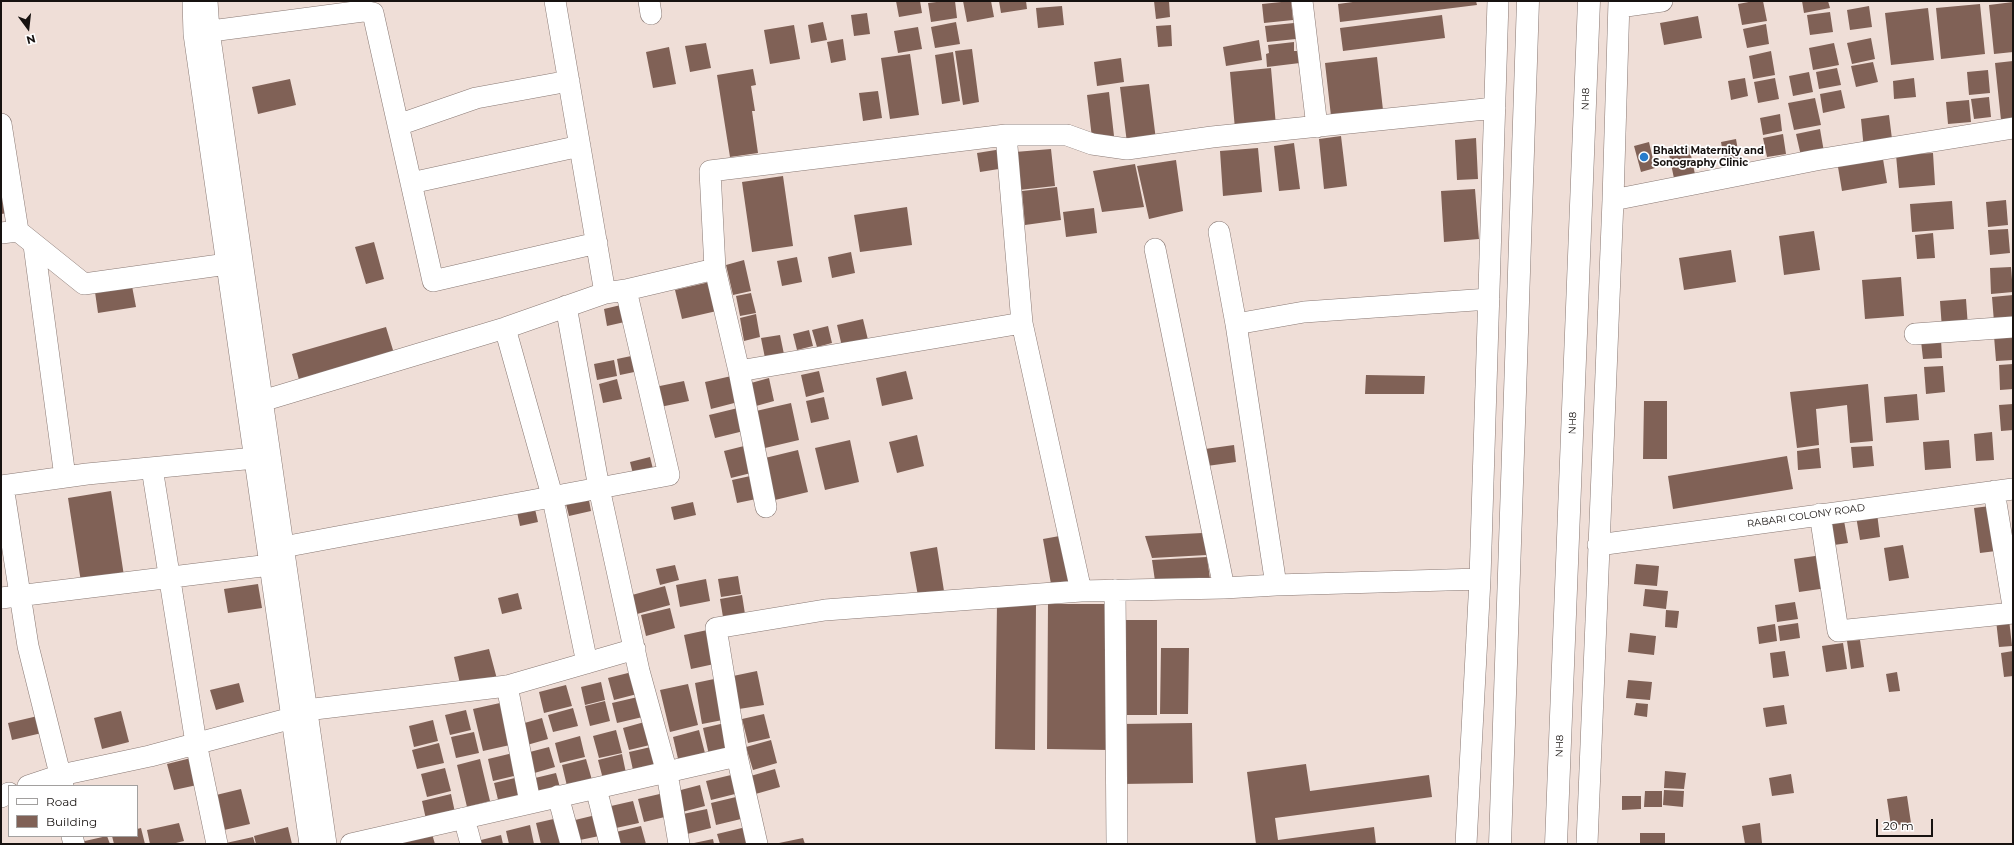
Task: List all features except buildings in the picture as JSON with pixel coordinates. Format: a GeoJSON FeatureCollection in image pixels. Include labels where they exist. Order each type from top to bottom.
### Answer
{"type":"FeatureCollection","features":[{"type":"Feature","properties":{"kind":"main road"},"geometry":{"type":"LineString","coordinates":[[1500,844],[1528,1]]}},
{"type":"Feature","properties":{"kind":"main road","name":"NH8"},"geometry":{"type":"LineString","coordinates":[[1556,844],[1589,1]]}},
{"type":"Feature","properties":{"kind":"street"},"geometry":{"type":"LineString","coordinates":[[192,1],[202,32],[262,401],[283,547],[310,844]]}},
{"type":"Feature","properties":{"kind":"street"},"geometry":{"type":"LineString","coordinates":[[207,1],[202,32],[227,264],[270,564],[326,844]]}},
{"type":"Feature","properties":{"kind":"street"},"geometry":{"type":"LineString","coordinates":[[555,1],[605,293]]}},
{"type":"Feature","properties":{"kind":"street"},"geometry":{"type":"LineString","coordinates":[[1302,1],[1317,127]]}},
{"type":"Feature","properties":{"kind":"street"},"geometry":{"type":"LineString","coordinates":[[1466,844],[1480,579],[1490,299],[1498,1]]}},
{"type":"Feature","properties":{"kind":"street"},"geometry":{"type":"LineString","coordinates":[[1587,844],[1613,200],[1619,4],[1662,1]]}},
{"type":"Feature","properties":{"kind":"street"},"geometry":{"type":"LineString","coordinates":[[202,32],[363,11],[373,13],[433,281],[596,244]]}},
{"type":"Feature","properties":{"kind":"street"},"geometry":{"type":"LineString","coordinates":[[398,125],[476,98],[569,81]]}},
{"type":"Feature","properties":{"kind":"street"},"geometry":{"type":"LineString","coordinates":[[766,507],[739,371],[715,269],[710,171],[1006,135],[1067,135],[1092,144],[1127,149],[1212,137],[1495,108]]}},
{"type":"Feature","properties":{"kind":"street"},"geometry":{"type":"LineString","coordinates":[[1,124],[9,232],[34,245],[84,284],[227,264]]}},
{"type":"Feature","properties":{"kind":"street"},"geometry":{"type":"LineString","coordinates":[[1613,200],[1816,160],[2013,128]]}},
{"type":"Feature","properties":{"kind":"street"},"geometry":{"type":"LineString","coordinates":[[1006,135],[1022,323],[1081,591]]}},
{"type":"Feature","properties":{"kind":"street"},"geometry":{"type":"LineString","coordinates":[[411,183],[580,146]]}},
{"type":"Feature","properties":{"kind":"street"},"geometry":{"type":"LineString","coordinates":[[1219,232],[1236,324],[1276,585]]}},
{"type":"Feature","properties":{"kind":"street"},"geometry":{"type":"LineString","coordinates":[[34,245],[65,478]]}},
{"type":"Feature","properties":{"kind":"street"},"geometry":{"type":"LineString","coordinates":[[1155,249],[1224,588]]}},
{"type":"Feature","properties":{"kind":"street"},"geometry":{"type":"LineString","coordinates":[[262,401],[505,328],[605,293],[626,290],[715,269]]}},
{"type":"Feature","properties":{"kind":"street"},"geometry":{"type":"LineString","coordinates":[[283,547],[669,475],[626,290]]}},
{"type":"Feature","properties":{"kind":"street"},"geometry":{"type":"LineString","coordinates":[[1236,324],[1304,312],[1490,299]]}},
{"type":"Feature","properties":{"kind":"street"},"geometry":{"type":"LineString","coordinates":[[566,306],[599,488],[639,670],[667,773],[679,844]]}},
{"type":"Feature","properties":{"kind":"street"},"geometry":{"type":"LineString","coordinates":[[739,371],[1022,323]]}},
{"type":"Feature","properties":{"kind":"street"},"geometry":{"type":"LineString","coordinates":[[1915,334],[2013,327]]}},
{"type":"Feature","properties":{"kind":"street"},"geometry":{"type":"LineString","coordinates":[[505,328],[552,497],[587,663]]}},
{"type":"Feature","properties":{"kind":"street"},"geometry":{"type":"LineString","coordinates":[[62,780],[28,646],[10,596],[2,486],[152,468],[255,458]]}},
{"type":"Feature","properties":{"kind":"street"},"geometry":{"type":"LineString","coordinates":[[152,468],[196,743],[217,844]]}},
{"type":"Feature","properties":{"kind":"street"},"geometry":{"type":"LineString","coordinates":[[2003,490],[2013,606]]}},
{"type":"Feature","properties":{"kind":"street","name":"RABARI COLONY ROAD"},"geometry":{"type":"LineString","coordinates":[[1598,545],[2003,490]]}},
{"type":"Feature","properties":{"kind":"street"},"geometry":{"type":"LineString","coordinates":[[1820,514],[1838,631],[2013,613]]}},
{"type":"Feature","properties":{"kind":"street"},"geometry":{"type":"LineString","coordinates":[[10,596],[270,564]]}},
{"type":"Feature","properties":{"kind":"street"},"geometry":{"type":"LineString","coordinates":[[757,844],[737,756],[716,628],[825,610],[1081,591],[1224,588],[1480,579]]}},
{"type":"Feature","properties":{"kind":"street"},"geometry":{"type":"LineString","coordinates":[[1115,590],[1117,844]]}},
{"type":"Feature","properties":{"kind":"street"},"geometry":{"type":"LineString","coordinates":[[34,785],[62,780],[299,714],[507,686],[635,648]]}},
{"type":"Feature","properties":{"kind":"street"},"geometry":{"type":"LineString","coordinates":[[507,686],[530,802]]}},
{"type":"Feature","properties":{"kind":"street"},"geometry":{"type":"LineString","coordinates":[[351,844],[737,756]]}},
{"type":"Feature","properties":{"kind":"street"},"geometry":{"type":"LineString","coordinates":[[596,788],[610,844]]}},
{"type":"Feature","properties":{"kind":"street"},"geometry":{"type":"LineString","coordinates":[[558,796],[571,844]]}},
{"type":"Feature","properties":{"kind":"street"},"geometry":{"type":"LineString","coordinates":[[464,818],[471,844]]}},
{"type":"Feature","properties":{"kind":"place","name":"Bhakti Maternity and Sonography Clinic"},"geometry":{"type":"Point","coordinates":[1644,157]}}]}
